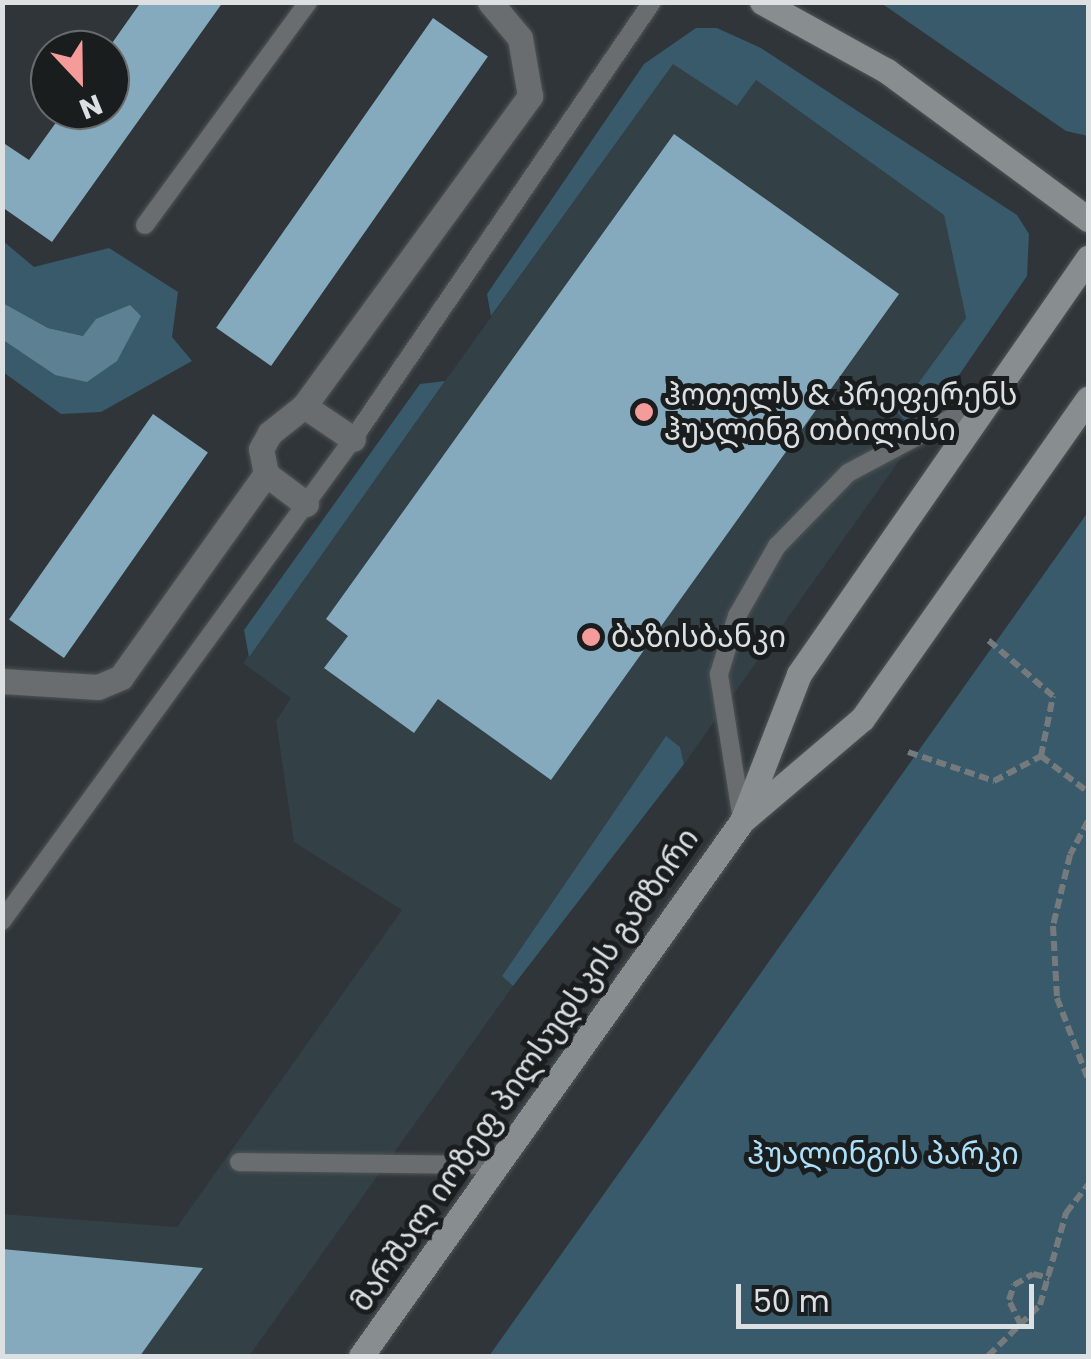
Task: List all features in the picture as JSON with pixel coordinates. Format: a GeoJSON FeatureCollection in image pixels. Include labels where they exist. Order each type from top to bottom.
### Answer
{"type":"FeatureCollection","features":[{"type":"Feature","properties":{"kind":"main road"},"geometry":{"type":"LineString","coordinates":[[762,2],[887,71],[1088,219]]}},
{"type":"Feature","properties":{"kind":"main road","name":"მარშალ იოზეფ პილსუდსკის გამზირი"},"geometry":{"type":"LineString","coordinates":[[742,821],[799,674],[1088,258]]}},
{"type":"Feature","properties":{"kind":"main road","name":"მარშალ იოზეფ პილსუდსკის გამზირი"},"geometry":{"type":"LineString","coordinates":[[361,1356],[742,821],[862,719],[1088,399]]}},
{"type":"Feature","properties":{"kind":"street"},"geometry":{"type":"LineString","coordinates":[[306,504],[266,474],[261,449],[270,433],[304,406],[530,96],[520,38],[490,2]]}},
{"type":"Feature","properties":{"kind":"street"},"geometry":{"type":"LineString","coordinates":[[304,406],[353,439]]}},
{"type":"Feature","properties":{"kind":"street"},"geometry":{"type":"LineString","coordinates":[[2,681],[98,686],[121,677],[266,474]]}},
{"type":"Feature","properties":{"kind":"lane"},"geometry":{"type":"LineString","coordinates":[[146,225],[308,2]]}},
{"type":"Feature","properties":{"kind":"lane"},"geometry":{"type":"LineString","coordinates":[[2,922],[353,439],[652,2]]}},
{"type":"Feature","properties":{"kind":"lane"},"geometry":{"type":"LineString","coordinates":[[742,821],[719,674],[736,616],[777,546],[848,472],[992,396]]}},
{"type":"Feature","properties":{"kind":"lane"},"geometry":{"type":"LineString","coordinates":[[238,1162],[496,1165]]}},
{"type":"Feature","properties":{"kind":"path"},"geometry":{"type":"LineString","coordinates":[[908,752],[994,781],[1040,756],[1053,696],[987,639]]}},
{"type":"Feature","properties":{"kind":"path"},"geometry":{"type":"LineString","coordinates":[[1040,756],[1088,792]]}},
{"type":"Feature","properties":{"kind":"path"},"geometry":{"type":"LineString","coordinates":[[1088,821],[1070,855],[1053,926],[1056,998],[1088,1079]]}},
{"type":"Feature","properties":{"kind":"path"},"geometry":{"type":"LineString","coordinates":[[988,1356],[1040,1305],[1066,1213],[1088,1185]]}},
{"type":"Feature","properties":{"kind":"path"},"geometry":{"type":"LineString","coordinates":[[1021,1326],[1008,1300],[1014,1285],[1033,1274],[1050,1278]]}},
{"type":"Feature","properties":{"kind":"shaded area"},"geometry":{"type":"Polygon","coordinates":[[[673,63],[737,105],[756,80],[944,215],[966,318],[897,412],[906,422],[933,413],[684,764],[680,747],[666,737],[502,976],[513,986],[249,1356],[3,1356],[2,1214],[177,1227],[402,910],[294,842],[276,721],[291,698],[243,663],[673,63]]]}},
{"type":"Feature","properties":{"kind":"shaded area"},"geometry":{"type":"Polygon","coordinates":[[[3,303],[48,328],[83,336],[96,319],[130,305],[141,316],[117,361],[87,382],[55,375],[3,340],[3,303]]]}},
{"type":"Feature","properties":{"kind":"green space"},"geometry":{"type":"Polygon","coordinates":[[[881,3],[1088,3],[1088,136],[1066,131],[881,3]]]}},
{"type":"Feature","properties":{"kind":"green space"},"geometry":{"type":"Polygon","coordinates":[[[696,28],[717,28],[761,48],[1017,215],[1029,234],[1027,276],[933,413],[906,422],[897,412],[966,318],[944,215],[756,80],[737,106],[673,64],[491,316],[487,294],[644,64],[696,28]]]}},
{"type":"Feature","properties":{"kind":"green space"},"geometry":{"type":"Polygon","coordinates":[[[3,241],[34,267],[109,248],[178,292],[172,337],[192,361],[101,412],[61,414],[3,372],[3,340],[55,375],[83,336],[48,328],[3,303],[3,241]]]}},
{"type":"Feature","properties":{"kind":"green space"},"geometry":{"type":"Polygon","coordinates":[[[445,381],[249,657],[244,630],[420,384],[445,381]]]}},
{"type":"Feature","properties":{"kind":"green space","name":"ჰუალინგის პარკი"},"geometry":{"type":"Polygon","coordinates":[[[1088,512],[1088,1356],[489,1356],[1088,512]]]}},
{"type":"Feature","properties":{"kind":"green space"},"geometry":{"type":"Polygon","coordinates":[[[666,736],[680,747],[684,764],[513,986],[502,976],[666,736]]]}},
{"type":"Feature","properties":{"kind":"building"},"geometry":{"type":"Polygon","coordinates":[[[141,2],[223,2],[52,242],[2,207],[2,142],[29,160],[51,130],[130,130],[130,30],[121,30],[141,2]]]}},
{"type":"Feature","properties":{"kind":"building"},"geometry":{"type":"Polygon","coordinates":[[[433,18],[488,56],[271,366],[216,328],[433,18]]]}},
{"type":"Feature","properties":{"kind":"building","name":"ჰოთელს & პრეფერენს ჰუალინგ თბილისი"},"geometry":{"type":"Polygon","coordinates":[[[674,134],[899,294],[551,780],[438,699],[414,733],[324,668],[348,636],[326,619],[674,134]]]}},
{"type":"Feature","properties":{"kind":"building"},"geometry":{"type":"Polygon","coordinates":[[[153,414],[208,452],[64,658],[9,620],[153,414]]]}},
{"type":"Feature","properties":{"kind":"building"},"geometry":{"type":"Polygon","coordinates":[[[2,1249],[203,1268],[140,1356],[2,1356],[2,1249]]]}},
{"type":"Feature","properties":{"kind":"place","name":"ჰოთელს & პრეფერენს ჰუალინგ თბილისი"},"geometry":{"type":"Point","coordinates":[644,412]}},
{"type":"Feature","properties":{"kind":"place","name":"ბაზისბანკი"},"geometry":{"type":"Point","coordinates":[591,637]}}]}
